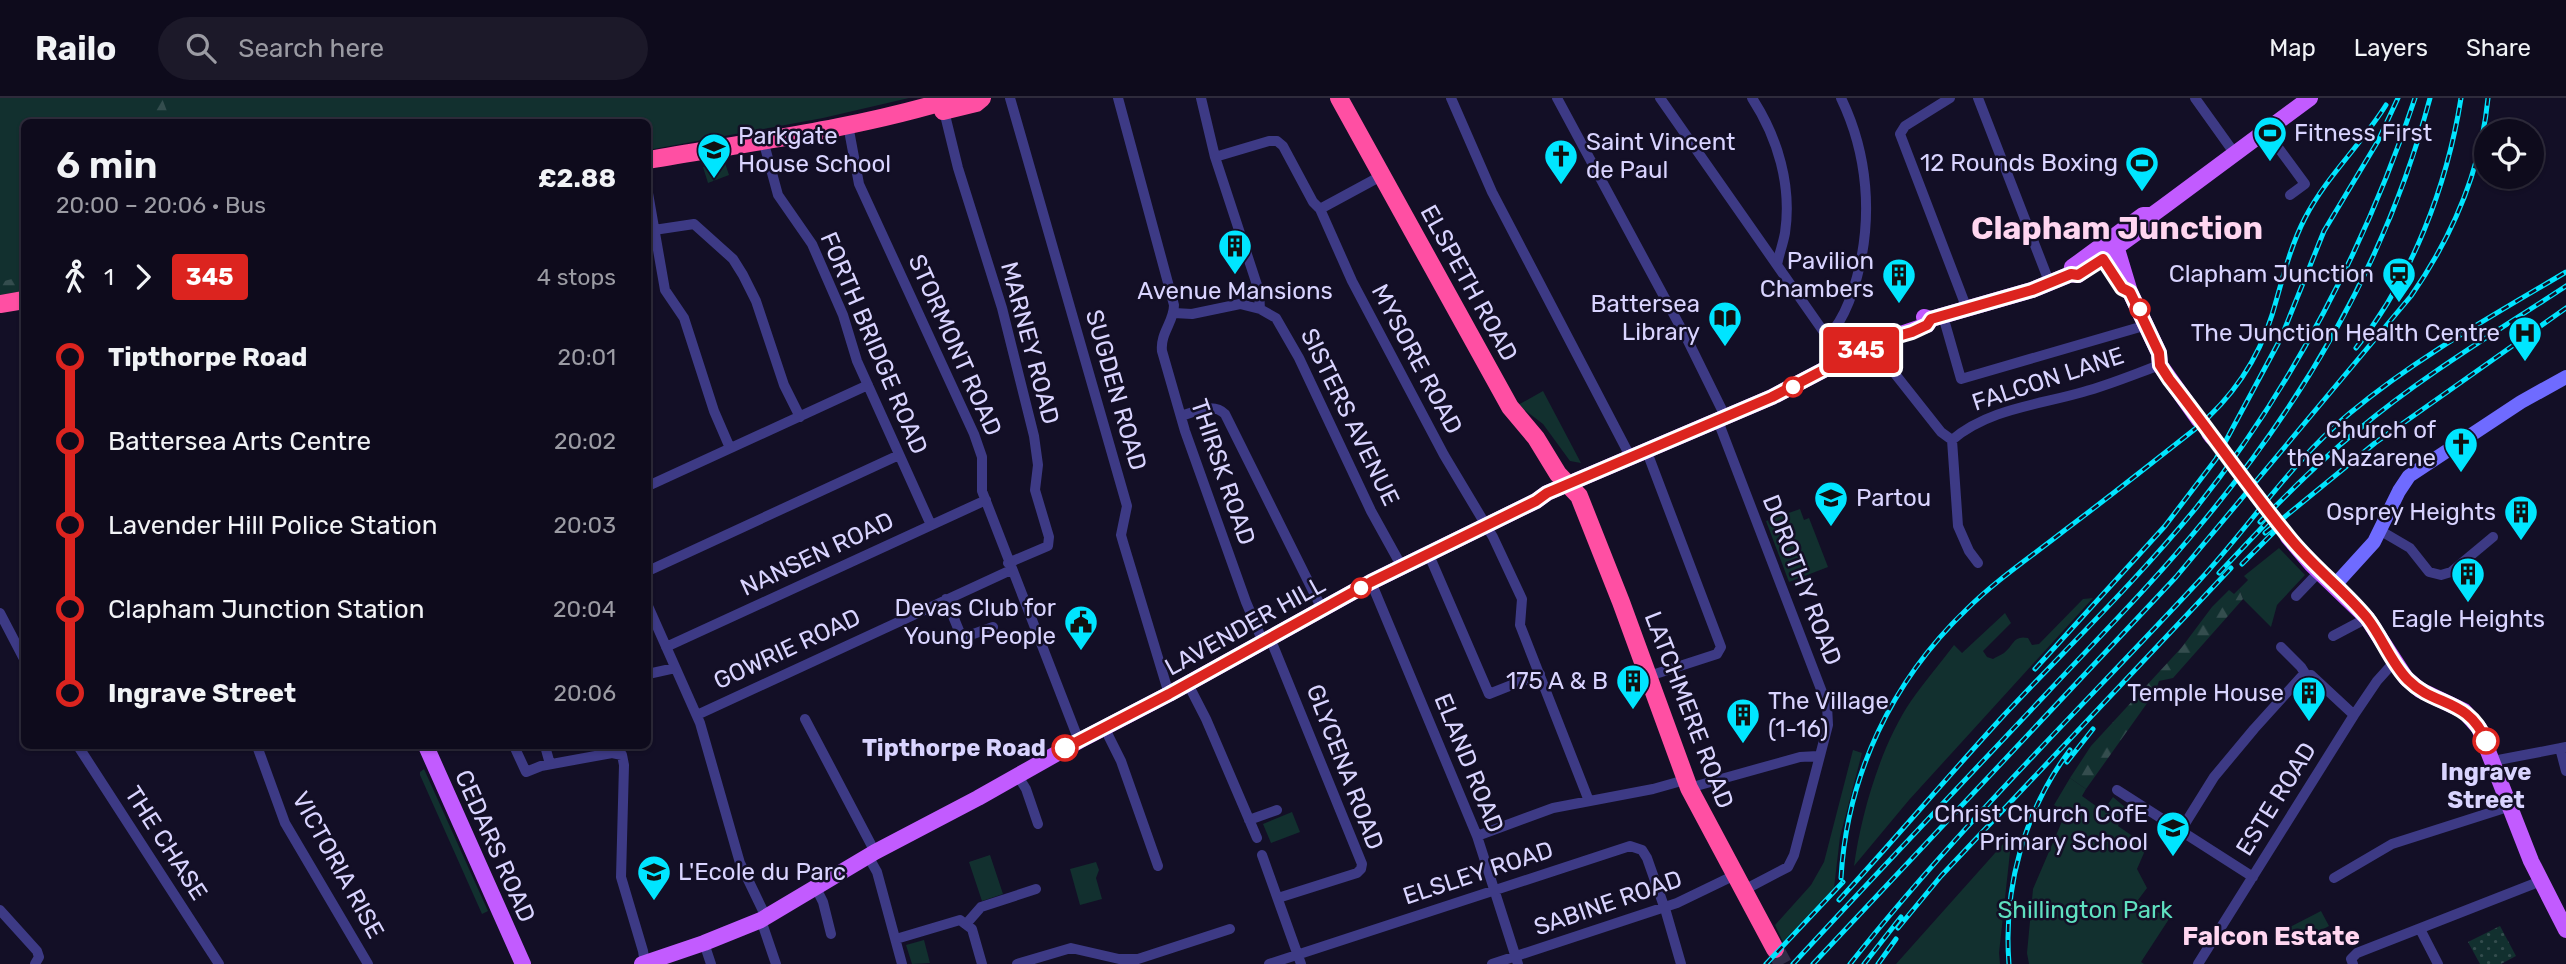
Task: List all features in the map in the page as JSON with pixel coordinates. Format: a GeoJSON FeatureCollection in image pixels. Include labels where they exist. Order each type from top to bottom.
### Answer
{"type":"FeatureCollection","features":[{"type":"Feature","properties":{"kind":"highway"},"geometry":{"type":"LineString","coordinates":[[912,112],[917,104],[927,98]]}},
{"type":"Feature","properties":{"kind":"highway"},"geometry":{"type":"LineString","coordinates":[[651,159],[912,112],[952,102],[975,103],[982,98]]}},
{"type":"Feature","properties":{"kind":"highway","name":"ELSPETH ROAD"},"geometry":{"type":"LineString","coordinates":[[1339,98],[1510,407],[1567,485]]}},
{"type":"Feature","properties":{"kind":"highway"},"geometry":{"type":"LineString","coordinates":[[0,304],[21,300]]}},
{"type":"Feature","properties":{"kind":"highway","name":"LATCHMERE ROAD"},"geometry":{"type":"LineString","coordinates":[[1567,485],[1579,496],[1586,513],[1687,784],[1775,949]]}},
{"type":"Feature","properties":{"kind":"main road","name":"LAVENDER HILL"},"geometry":{"type":"LineString","coordinates":[[644,964],[764,919],[872,854],[1371,582],[1567,485],[1722,420],[1873,344],[1912,332],[1937,318],[2050,284],[2071,274],[2078,275],[2101,253],[2150,223],[2152,215],[2310,98]]}},
{"type":"Feature","properties":{"kind":"main road"},"geometry":{"type":"LineString","coordinates":[[2115,243],[2130,292],[2159,353],[2160,365],[2207,430]]}},
{"type":"Feature","properties":{"kind":"main road"},"geometry":{"type":"LineString","coordinates":[[2101,253],[2122,288],[2130,292]]}},
{"type":"Feature","properties":{"kind":"main road"},"geometry":{"type":"LineString","coordinates":[[2288,537],[2367,618],[2402,673],[2414,686],[2456,707],[2470,718],[2484,737],[2541,881],[2566,930]]}},
{"type":"Feature","properties":{"kind":"main road","name":"CEDARS ROAD"},"geometry":{"type":"LineString","coordinates":[[427,749],[523,964]]}},
{"type":"Feature","properties":{"kind":"street","name":"SUGDEN ROAD"},"geometry":{"type":"LineString","coordinates":[[1010,98],[1127,506],[1123,542],[1169,694]]}},
{"type":"Feature","properties":{"kind":"street"},"geometry":{"type":"LineString","coordinates":[[1118,98],[1169,284],[1174,313],[1192,314],[1240,304],[1260,309],[1259,291],[1215,157],[1201,98]]}},
{"type":"Feature","properties":{"kind":"street"},"geometry":{"type":"LineString","coordinates":[[1451,98],[1492,192],[1639,455],[1721,647],[1717,654],[1646,677]]}},
{"type":"Feature","properties":{"kind":"street","name":"DOROTHY ROAD"},"geometry":{"type":"LineString","coordinates":[[1557,98],[1688,341],[1722,420],[1737,469],[1827,705],[1828,725],[1794,855],[1788,867],[1739,883]]}},
{"type":"Feature","properties":{"kind":"street"},"geometry":{"type":"LineString","coordinates":[[1660,98],[1828,338]]}},
{"type":"Feature","properties":{"kind":"street"},"geometry":{"type":"LineString","coordinates":[[1752,98],[1774,142],[1786,188],[1785,232],[1777,265]]}},
{"type":"Feature","properties":{"kind":"street"},"geometry":{"type":"LineString","coordinates":[[1834,365],[1826,350],[1828,338],[1839,322],[1855,283],[1867,216],[1858,139],[1841,98]]}},
{"type":"Feature","properties":{"kind":"street"},"geometry":{"type":"LineString","coordinates":[[1950,98],[1905,126],[1900,134],[1967,309]]}},
{"type":"Feature","properties":{"kind":"street"},"geometry":{"type":"LineString","coordinates":[[1978,98],[2050,284]]}},
{"type":"Feature","properties":{"kind":"street"},"geometry":{"type":"LineString","coordinates":[[2195,98],[2235,154]]}},
{"type":"Feature","properties":{"kind":"street","name":"MARNEY ROAD"},"geometry":{"type":"LineString","coordinates":[[952,102],[958,168],[1002,308],[1037,454],[1035,490],[1049,542],[1044,548],[1010,566]]}},
{"type":"Feature","properties":{"kind":"street","name":"STORMONT ROAD"},"geometry":{"type":"LineString","coordinates":[[848,124],[859,184],[979,448],[983,471],[982,491],[1079,741]]}},
{"type":"Feature","properties":{"kind":"street"},"geometry":{"type":"LineString","coordinates":[[2266,131],[2305,184],[2290,195]]}},
{"type":"Feature","properties":{"kind":"street","name":"FORTH BRIDGE ROAD"},"geometry":{"type":"LineString","coordinates":[[762,140],[778,195],[812,244],[843,314],[850,342],[868,385],[931,525]]}},
{"type":"Feature","properties":{"kind":"street","name":"MYSORE ROAD"},"geometry":{"type":"LineString","coordinates":[[1215,157],[1277,141],[1283,146],[1313,202],[1320,209],[1352,281],[1444,455],[1487,524],[1522,599],[1520,621],[1589,801]]}},
{"type":"Feature","properties":{"kind":"street"},"geometry":{"type":"LineString","coordinates":[[1320,209],[1381,176]]}},
{"type":"Feature","properties":{"kind":"street"},"geometry":{"type":"LineString","coordinates":[[651,212],[665,290],[684,318],[714,411],[730,448]]}},
{"type":"Feature","properties":{"kind":"street"},"geometry":{"type":"LineString","coordinates":[[654,230],[694,224],[733,260],[751,289],[785,384],[800,417]]}},
{"type":"Feature","properties":{"kind":"street","name":"SISTERS AVENUE"},"geometry":{"type":"LineString","coordinates":[[1260,309],[1270,313],[1282,325],[1371,511],[1402,567]]}},
{"type":"Feature","properties":{"kind":"street","name":"THIRSK ROAD"},"geometry":{"type":"LineString","coordinates":[[1174,313],[1161,342],[1181,416],[1233,568],[1267,640]]}},
{"type":"Feature","properties":{"kind":"street"},"geometry":{"type":"LineString","coordinates":[[1937,318],[1961,379],[2064,348],[2135,331],[2147,325]]}},
{"type":"Feature","properties":{"kind":"street","name":"FALCON LANE"},"geometry":{"type":"LineString","coordinates":[[1873,344],[1941,432],[1952,440],[1958,526],[1969,551],[1978,563]]}},
{"type":"Feature","properties":{"kind":"street","name":"FALCON LANE"},"geometry":{"type":"LineString","coordinates":[[1952,440],[1966,427],[1986,418],[2091,390],[2160,365]]}},
{"type":"Feature","properties":{"kind":"street"},"geometry":{"type":"LineString","coordinates":[[2334,586],[2365,554],[2381,531],[2399,491],[2409,477],[2521,402],[2566,377]]}},
{"type":"Feature","properties":{"kind":"street"},"geometry":{"type":"LineString","coordinates":[[651,485],[868,385]]}},
{"type":"Feature","properties":{"kind":"street"},"geometry":{"type":"LineString","coordinates":[[1181,416],[1210,408],[1217,408],[1225,414],[1322,609]]}},
{"type":"Feature","properties":{"kind":"street"},"geometry":{"type":"LineString","coordinates":[[651,569],[900,455]]}},
{"type":"Feature","properties":{"kind":"street","name":"NANSEN ROAD"},"geometry":{"type":"LineString","coordinates":[[666,647],[986,500]]}},
{"type":"Feature","properties":{"kind":"street"},"geometry":{"type":"LineString","coordinates":[[2381,531],[2410,548],[2429,572],[2441,575],[2451,572],[2493,537]]}},
{"type":"Feature","properties":{"kind":"street"},"geometry":{"type":"LineString","coordinates":[[1429,555],[1489,694],[1540,674]]}},
{"type":"Feature","properties":{"kind":"street","name":"GOWRIE ROAD"},"geometry":{"type":"LineString","coordinates":[[696,715],[946,599],[1010,566]]}},
{"type":"Feature","properties":{"kind":"street"},"geometry":{"type":"LineString","coordinates":[[2296,596],[2320,571]]}},
{"type":"Feature","properties":{"kind":"street","name":"ELAND ROAD"},"geometry":{"type":"LineString","coordinates":[[1371,582],[1476,836],[1516,960]]}},
{"type":"Feature","properties":{"kind":"street"},"geometry":{"type":"LineString","coordinates":[[946,599],[962,638],[993,627]]}},
{"type":"Feature","properties":{"kind":"street"},"geometry":{"type":"LineString","coordinates":[[0,612],[21,653]]}},
{"type":"Feature","properties":{"kind":"street"},"geometry":{"type":"LineString","coordinates":[[651,613],[696,715],[740,863],[764,919],[776,964]]}},
{"type":"Feature","properties":{"kind":"street"},"geometry":{"type":"LineString","coordinates":[[2333,636],[2367,618]]}},
{"type":"Feature","properties":{"kind":"street","name":"GLYCENA ROAD"},"geometry":{"type":"LineString","coordinates":[[1267,640],[1362,864],[1362,869],[1357,873],[1278,898]]}},
{"type":"Feature","properties":{"kind":"street"},"geometry":{"type":"LineString","coordinates":[[2281,647],[2306,675]]}},
{"type":"Feature","properties":{"kind":"street","name":"ESTE ROAD"},"geometry":{"type":"LineString","coordinates":[[2198,964],[2354,715],[2381,675],[2395,661]]}},
{"type":"Feature","properties":{"kind":"street"},"geometry":{"type":"LineString","coordinates":[[651,673],[675,668]]}},
{"type":"Feature","properties":{"kind":"street"},"geometry":{"type":"LineString","coordinates":[[2181,830],[2214,777],[2272,707],[2301,677],[2311,675],[2354,715]]}},
{"type":"Feature","properties":{"kind":"street"},"geometry":{"type":"LineString","coordinates":[[1188,684],[1206,719],[1257,838]]}},
{"type":"Feature","properties":{"kind":"street"},"geometry":{"type":"LineString","coordinates":[[805,719],[872,854],[902,964]]}},
{"type":"Feature","properties":{"kind":"street"},"geometry":{"type":"LineString","coordinates":[[1104,727],[1121,761],[1158,866]]}},
{"type":"Feature","properties":{"kind":"street"},"geometry":{"type":"LineString","coordinates":[[2493,761],[2563,747],[2566,771]]}},
{"type":"Feature","properties":{"kind":"street","name":"THE CHASE"},"geometry":{"type":"LineString","coordinates":[[80,749],[219,964]]}},
{"type":"Feature","properties":{"kind":"street","name":"VICTORIA RISE"},"geometry":{"type":"LineString","coordinates":[[258,749],[285,823],[368,964]]}},
{"type":"Feature","properties":{"kind":"street"},"geometry":{"type":"LineString","coordinates":[[515,749],[526,772],[550,764],[611,753],[622,755],[621,877],[643,951],[644,964]]}},
{"type":"Feature","properties":{"kind":"street"},"geometry":{"type":"LineString","coordinates":[[546,749],[550,764]]}},
{"type":"Feature","properties":{"kind":"street"},"geometry":{"type":"LineString","coordinates":[[1476,836],[1553,808],[1687,784],[1800,757],[1818,756]]}},
{"type":"Feature","properties":{"kind":"street"},"geometry":{"type":"LineString","coordinates":[[1018,776],[1026,789],[1038,824]]}},
{"type":"Feature","properties":{"kind":"street"},"geometry":{"type":"LineString","coordinates":[[2117,790],[2253,877]]}},
{"type":"Feature","properties":{"kind":"street"},"geometry":{"type":"LineString","coordinates":[[2334,878],[2392,844],[2511,806]]}},
{"type":"Feature","properties":{"kind":"street"},"geometry":{"type":"LineString","coordinates":[[1249,820],[1277,810]]}},
{"type":"Feature","properties":{"kind":"street","name":"ELSLEY ROAD"},"geometry":{"type":"LineString","coordinates":[[1269,964],[1299,959],[1624,847],[1635,846],[1643,850],[1664,907]]}},
{"type":"Feature","properties":{"kind":"street"},"geometry":{"type":"LineString","coordinates":[[1262,855],[1299,959]]}},
{"type":"Feature","properties":{"kind":"street"},"geometry":{"type":"LineString","coordinates":[[2352,960],[2420,929],[2541,881]]}},
{"type":"Feature","properties":{"kind":"street","name":"SABINE ROAD"},"geometry":{"type":"LineString","coordinates":[[1492,964],[1516,960],[1739,883]]}},
{"type":"Feature","properties":{"kind":"street"},"geometry":{"type":"LineString","coordinates":[[816,888],[823,902],[831,934]]}},
{"type":"Feature","properties":{"kind":"street"},"geometry":{"type":"LineString","coordinates":[[967,923],[981,907],[1035,889]]}},
{"type":"Feature","properties":{"kind":"street"},"geometry":{"type":"LineString","coordinates":[[1664,907],[1681,964]]}},
{"type":"Feature","properties":{"kind":"street"},"geometry":{"type":"LineString","coordinates":[[0,910],[37,951],[37,961]]}},
{"type":"Feature","properties":{"kind":"street"},"geometry":{"type":"LineString","coordinates":[[896,939],[960,920],[972,929],[982,964]]}},
{"type":"Feature","properties":{"kind":"street"},"geometry":{"type":"LineString","coordinates":[[1017,964],[1071,948],[1138,959],[1230,929]]}},
{"type":"Feature","properties":{"kind":"street"},"geometry":{"type":"LineString","coordinates":[[2420,929],[2438,964]]}},
{"type":"Feature","properties":{"kind":"street"},"geometry":{"type":"LineString","coordinates":[[704,943],[711,964]]}},
{"type":"Feature","properties":{"kind":"green space"},"geometry":{"type":"Polygon","coordinates":[[[0,98],[909,98],[823,118],[651,149],[651,119],[21,119],[21,290],[0,293],[0,98]]]}},
{"type":"Feature","properties":{"kind":"green space"},"geometry":{"type":"Polygon","coordinates":[[[148,98],[162,98],[170,119],[156,119],[148,98]]]}},
{"type":"Feature","properties":{"kind":"green space"},"geometry":{"type":"Polygon","coordinates":[[[724,160],[729,175],[708,183],[703,167],[724,160]]]}},
{"type":"Feature","properties":{"kind":"green space"},"geometry":{"type":"Polygon","coordinates":[[[21,277],[21,292],[0,295],[0,282],[21,277]]]}},
{"type":"Feature","properties":{"kind":"green space"},"geometry":{"type":"Polygon","coordinates":[[[1543,391],[1581,463],[1570,461],[1543,424],[1518,405],[1543,391]]]}},
{"type":"Feature","properties":{"kind":"green space"},"geometry":{"type":"Polygon","coordinates":[[[1800,509],[1804,520],[1809,518],[1828,567],[1789,582],[1766,521],[1800,509]]]}},
{"type":"Feature","properties":{"kind":"green space"},"geometry":{"type":"Polygon","coordinates":[[[2279,548],[2305,575],[2277,605],[2271,627],[2243,599],[2239,589],[2248,580],[2244,576],[2279,548]]]}},
{"type":"Feature","properties":{"kind":"green space"},"geometry":{"type":"Polygon","coordinates":[[[2239,589],[2243,599],[2173,678],[2159,681],[2155,692],[2086,789],[2070,778],[2091,746],[2182,647],[2212,607],[2229,590],[2234,594],[2239,589]]]}},
{"type":"Feature","properties":{"kind":"green space"},"geometry":{"type":"Polygon","coordinates":[[[2093,598],[1909,800],[1854,866],[1867,803],[1890,738],[1911,701],[1954,645],[1962,653],[2005,613],[2011,623],[1983,651],[1987,657],[1993,659],[2003,654],[2019,638],[2028,638],[2032,645],[2039,644],[2083,599],[2093,598]]]}},
{"type":"Feature","properties":{"kind":"green space"},"geometry":{"type":"Polygon","coordinates":[[[1853,750],[1862,753],[1840,837],[1834,888],[1783,942],[1775,925],[1811,885],[1824,862],[1853,750]]]}},
{"type":"Feature","properties":{"kind":"green space"},"geometry":{"type":"Polygon","coordinates":[[[424,769],[488,911],[482,914],[420,775],[424,769]]]}},
{"type":"Feature","properties":{"kind":"green space","name":"Shillington Park"},"geometry":{"type":"Polygon","coordinates":[[[2070,778],[2086,789],[2082,796],[2103,811],[2113,797],[2126,808],[2118,826],[2147,846],[2137,869],[2147,888],[2138,900],[2169,919],[2141,962],[2144,964],[2029,964],[2027,953],[2033,889],[2066,812],[2054,805],[2070,778]]]}},
{"type":"Feature","properties":{"kind":"green space"},"geometry":{"type":"Polygon","coordinates":[[[1292,812],[1300,832],[1271,843],[1263,824],[1292,812]]]}},
{"type":"Feature","properties":{"kind":"green space"},"geometry":{"type":"Polygon","coordinates":[[[2012,834],[2000,964],[1896,964],[2012,834]]]}},
{"type":"Feature","properties":{"kind":"green space"},"geometry":{"type":"Polygon","coordinates":[[[990,855],[1003,894],[982,901],[969,862],[990,855]]]}},
{"type":"Feature","properties":{"kind":"green space"},"geometry":{"type":"Polygon","coordinates":[[[1096,862],[1099,870],[1096,878],[1102,899],[1080,905],[1070,869],[1096,862]]]}},
{"type":"Feature","properties":{"kind":"green space"},"geometry":{"type":"Polygon","coordinates":[[[2321,911],[2329,926],[2298,943],[2290,927],[2321,911]]]}},
{"type":"Feature","properties":{"kind":"green space"},"geometry":{"type":"Polygon","coordinates":[[[2500,926],[2516,956],[2501,964],[2480,964],[2468,942],[2500,926]]]}},
{"type":"Feature","properties":{"kind":"green space"},"geometry":{"type":"Polygon","coordinates":[[[924,940],[930,963],[912,964],[906,945],[924,940]]]}},
{"type":"Feature","properties":{"kind":"tunnel"},"geometry":{"type":"LineString","coordinates":[[2212,437],[2288,537]]}},
{"type":"Feature","properties":{"kind":"tunnel"},"geometry":{"type":"LineString","coordinates":[[1775,949],[1783,964]]}},
{"type":"Feature","properties":{"kind":"railway"},"geometry":{"type":"LineString","coordinates":[[2035,669],[2165,526],[2216,459],[2281,338],[2324,231],[2378,141],[2398,98]]}},
{"type":"Feature","properties":{"kind":"railway"},"geometry":{"type":"LineString","coordinates":[[1839,900],[2005,714],[2150,561],[2231,462],[2264,414],[2324,313],[2374,207],[2415,98]]}},
{"type":"Feature","properties":{"kind":"railway"},"geometry":{"type":"LineString","coordinates":[[1793,964],[2146,588],[2240,475],[2309,375],[2367,270],[2412,157],[2430,98]]}},
{"type":"Feature","properties":{"kind":"railway"},"geometry":{"type":"LineString","coordinates":[[2356,348],[2394,292],[2424,230],[2447,164],[2461,98]]}},
{"type":"Feature","properties":{"kind":"railway"},"geometry":{"type":"LineString","coordinates":[[1813,964],[2176,577],[2411,296],[2426,274],[2462,202],[2479,151],[2488,98]]}},
{"type":"Feature","properties":{"kind":"railway"},"geometry":{"type":"LineString","coordinates":[[1841,878],[1845,840],[1864,767],[1878,732],[1916,667],[1989,588],[2195,429],[2231,392],[2251,363],[2266,332],[2290,254],[2313,203],[2386,105]]}},
{"type":"Feature","properties":{"kind":"railway"},"geometry":{"type":"LineString","coordinates":[[1850,964],[1976,817],[2198,582],[2290,473],[2329,432],[2401,374],[2566,272]]}},
{"type":"Feature","properties":{"kind":"railway"},"geometry":{"type":"LineString","coordinates":[[2260,522],[2320,463],[2382,410],[2566,286]]}},
{"type":"Feature","properties":{"kind":"railway"},"geometry":{"type":"LineString","coordinates":[[2265,533],[2375,443],[2566,308]]}},
{"type":"Feature","properties":{"kind":"railway"},"geometry":{"type":"LineString","coordinates":[[2219,573],[2270,519]]}},
{"type":"Feature","properties":{"kind":"railway"},"geometry":{"type":"LineString","coordinates":[[2242,564],[2277,529]]}},
{"type":"Feature","properties":{"kind":"railway"},"geometry":{"type":"LineString","coordinates":[[1898,928],[1941,876],[2231,568]]}},
{"type":"Feature","properties":{"kind":"railway"},"geometry":{"type":"LineString","coordinates":[[2067,762],[2093,729]]}},
{"type":"Feature","properties":{"kind":"railway"},"geometry":{"type":"LineString","coordinates":[[2009,964],[2010,908],[2020,852],[2040,799],[2070,750]]}},
{"type":"Feature","properties":{"kind":"railway"},"geometry":{"type":"LineString","coordinates":[[1766,964],[1843,882]]}},
{"type":"Feature","properties":{"kind":"railway"},"geometry":{"type":"LineString","coordinates":[[1864,964],[1901,917]]}},
{"type":"Feature","properties":{"kind":"railway"},"geometry":{"type":"LineString","coordinates":[[1878,964],[1896,939]]}},
{"type":"Feature","properties":{"kind":"bus line","name":"345"},"geometry":{"type":"LineString","coordinates":[[1065,748],[1169,694],[1371,582],[1536,501],[1547,493],[1718,422],[1877,342],[1927,325],[1931,319],[2032,290],[2071,274],[2078,275],[2103,259],[2122,288],[2130,292],[2159,353],[2160,365],[2169,379],[2288,537],[2312,565],[2367,618],[2406,678],[2420,690],[2464,711],[2475,722],[2486,741]]}},
{"type":"Feature","properties":{"kind":"place","name":"Fitness First"},"geometry":{"type":"Point","coordinates":[2270,163]}},
{"type":"Feature","properties":{"kind":"place","name":"Parkgate House School"},"geometry":{"type":"Point","coordinates":[714,180]}},
{"type":"Feature","properties":{"kind":"place","name":"Saint Vincent de Paul"},"geometry":{"type":"Point","coordinates":[1561,186]}},
{"type":"Feature","properties":{"kind":"place","name":"12 Rounds Boxing"},"geometry":{"type":"Point","coordinates":[2142,193]}},
{"type":"Feature","properties":{"kind":"place","name":"Avenue Mansions"},"geometry":{"type":"Point","coordinates":[1235,276]}},
{"type":"Feature","properties":{"kind":"place","name":"Clapham Junction"},"geometry":{"type":"Point","coordinates":[2399,304]}},
{"type":"Feature","properties":{"kind":"place","name":"Pavilion Chambers"},"geometry":{"type":"Point","coordinates":[1899,305]}},
{"type":"Feature","properties":{"kind":"place","name":"Battersea Library"},"geometry":{"type":"Point","coordinates":[1725,348]}},
{"type":"Feature","properties":{"kind":"place","name":"The Junction Health Centre"},"geometry":{"type":"Point","coordinates":[2525,363]}},
{"type":"Feature","properties":{"kind":"place","name":"Church of the Nazarene"},"geometry":{"type":"Point","coordinates":[2461,474]}},
{"type":"Feature","properties":{"kind":"place","name":"Partou"},"geometry":{"type":"Point","coordinates":[1831,528]}},
{"type":"Feature","properties":{"kind":"place","name":"Osprey Heights"},"geometry":{"type":"Point","coordinates":[2521,542]}},
{"type":"Feature","properties":{"kind":"place","name":"Eagle Heights"},"geometry":{"type":"Point","coordinates":[2468,604]}},
{"type":"Feature","properties":{"kind":"place","name":"Devas Club for Young People"},"geometry":{"type":"Point","coordinates":[1081,652]}},
{"type":"Feature","properties":{"kind":"place","name":"175 A & B"},"geometry":{"type":"Point","coordinates":[1633,711]}},
{"type":"Feature","properties":{"kind":"place","name":"Temple House"},"geometry":{"type":"Point","coordinates":[2309,723]}},
{"type":"Feature","properties":{"kind":"place","name":"Ingrave Street"},"geometry":{"type":"Point","coordinates":[2486,741]}},
{"type":"Feature","properties":{"kind":"place","name":"The Village (1-16)"},"geometry":{"type":"Point","coordinates":[1743,745]}},
{"type":"Feature","properties":{"kind":"place","name":"Tipthorpe Road"},"geometry":{"type":"Point","coordinates":[1065,748]}},
{"type":"Feature","properties":{"kind":"place","name":"Christ Church CofE Primary School"},"geometry":{"type":"Point","coordinates":[2173,858]}},
{"type":"Feature","properties":{"kind":"place","name":"L'Ecole du Parc"},"geometry":{"type":"Point","coordinates":[654,902]}},
{"type":"Feature","properties":{"kind":"district","name":"Clapham Junction"},"geometry":{"type":"Point","coordinates":[2117,228]}},
{"type":"Feature","properties":{"kind":"district","name":"Falcon Estate"},"geometry":{"type":"Point","coordinates":[2271,936]}}]}
